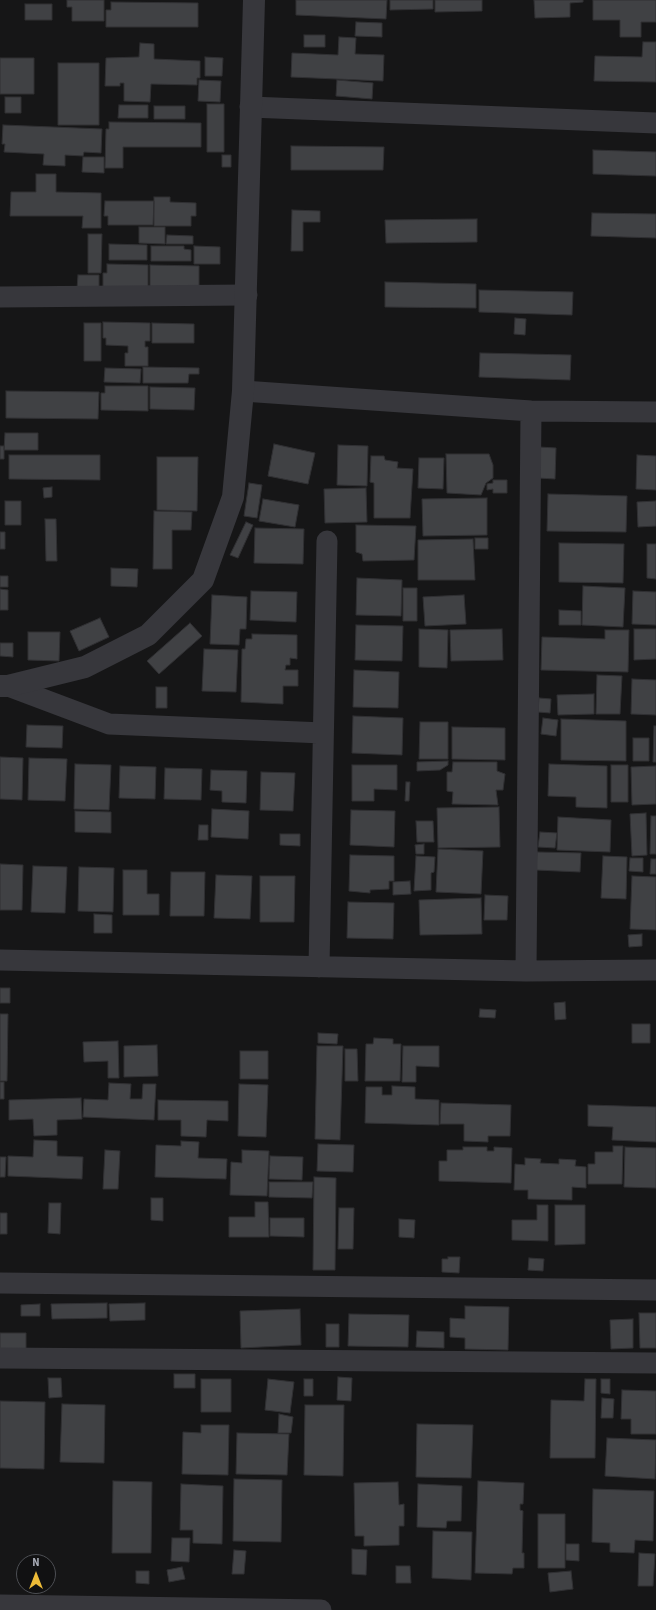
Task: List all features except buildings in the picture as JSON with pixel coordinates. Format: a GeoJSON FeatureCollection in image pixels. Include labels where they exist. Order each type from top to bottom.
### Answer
{"type":"FeatureCollection","features":[{"type":"Feature","properties":{"kind":"street"},"geometry":{"type":"LineString","coordinates":[[4,686],[85,667],[148,634],[203,580],[233,497],[243,391],[247,295],[250,107],[254,0]]}},
{"type":"Feature","properties":{"kind":"street"},"geometry":{"type":"LineString","coordinates":[[250,107],[656,123]]}},
{"type":"Feature","properties":{"kind":"street"},"geometry":{"type":"LineString","coordinates":[[0,296],[247,295]]}},
{"type":"Feature","properties":{"kind":"street"},"geometry":{"type":"LineString","coordinates":[[243,391],[531,411],[656,412]]}},
{"type":"Feature","properties":{"kind":"street"},"geometry":{"type":"LineString","coordinates":[[526,971],[531,411]]}},
{"type":"Feature","properties":{"kind":"street"},"geometry":{"type":"LineString","coordinates":[[319,966],[327,540]]}},
{"type":"Feature","properties":{"kind":"street"},"geometry":{"type":"LineString","coordinates":[[4,686],[109,724],[324,733]]}},
{"type":"Feature","properties":{"kind":"street"},"geometry":{"type":"LineString","coordinates":[[0,960],[526,971],[656,970]]}},
{"type":"Feature","properties":{"kind":"street"},"geometry":{"type":"LineString","coordinates":[[0,1283],[656,1290]]}},
{"type":"Feature","properties":{"kind":"street"},"geometry":{"type":"LineString","coordinates":[[0,1358],[656,1363]]}},
{"type":"Feature","properties":{"kind":"street"},"geometry":{"type":"LineString","coordinates":[[0,1605],[321,1610]]}}]}
